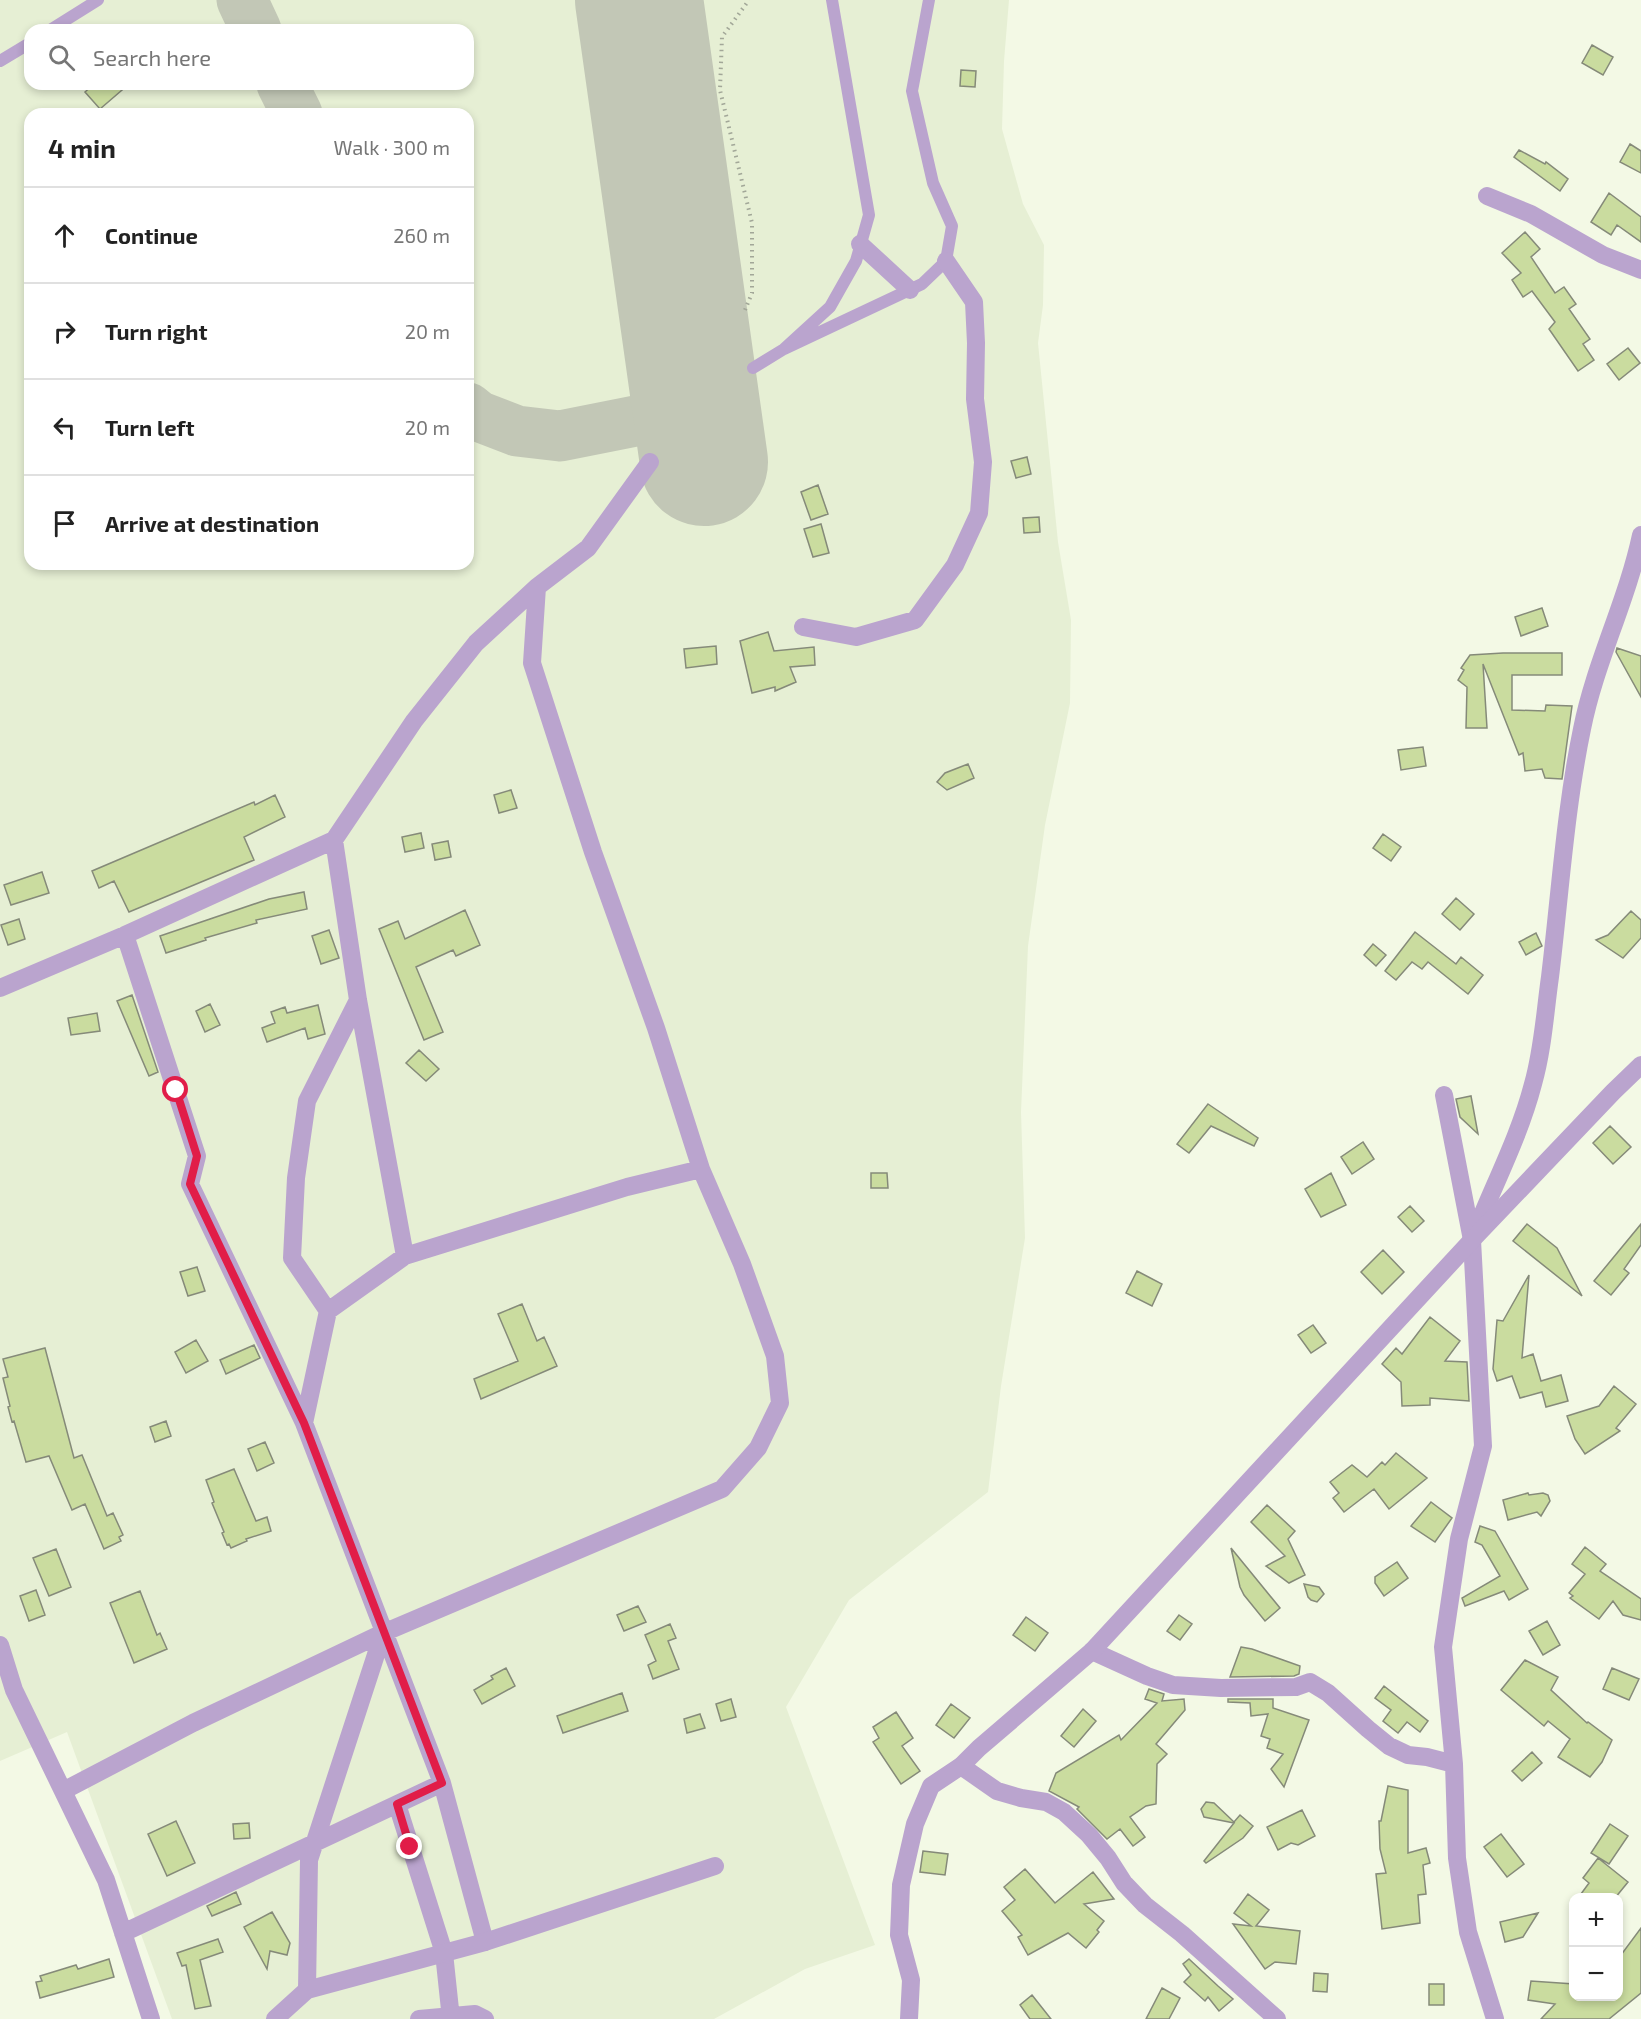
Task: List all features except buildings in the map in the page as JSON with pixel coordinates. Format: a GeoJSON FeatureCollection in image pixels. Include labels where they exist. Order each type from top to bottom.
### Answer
{"type":"FeatureCollection","features":[{"type":"Feature","properties":{"kind":"street"},"geometry":{"type":"LineString","coordinates":[[1487,196],[1531,214],[1603,255],[1641,270]]}},
{"type":"Feature","properties":{"kind":"street"},"geometry":{"type":"LineString","coordinates":[[860,244],[910,290]]}},
{"type":"Feature","properties":{"kind":"street"},"geometry":{"type":"LineString","coordinates":[[803,627],[856,637],[915,620],[955,565],[979,513],[983,462],[975,399],[974,302],[946,261]]}},
{"type":"Feature","properties":{"kind":"street"},"geometry":{"type":"LineString","coordinates":[[0,988],[125,935],[334,840],[414,721],[476,643],[537,587],[588,548],[650,462]]}},
{"type":"Feature","properties":{"kind":"street"},"geometry":{"type":"LineString","coordinates":[[1472,1240],[1518,1132],[1534,1083],[1543,1030],[1582,727],[1641,535]]}},
{"type":"Feature","properties":{"kind":"street"},"geometry":{"type":"LineString","coordinates":[[63,1791],[194,1723],[383,1633],[722,1489],[758,1448],[780,1403],[775,1356],[742,1264],[701,1169],[656,1028],[593,852],[532,663],[537,587]]}},
{"type":"Feature","properties":{"kind":"street"},"geometry":{"type":"LineString","coordinates":[[334,840],[358,1000],[405,1256]]}},
{"type":"Feature","properties":{"kind":"street"},"geometry":{"type":"LineString","coordinates":[[125,935],[197,1156],[190,1184],[304,1423],[442,1783],[485,1942]]}},
{"type":"Feature","properties":{"kind":"street"},"geometry":{"type":"LineString","coordinates":[[328,1311],[292,1258],[296,1178],[307,1101],[358,1000]]}},
{"type":"Feature","properties":{"kind":"street"},"geometry":{"type":"LineString","coordinates":[[909,2019],[911,1980],[899,1935],[901,1885],[915,1824],[931,1786],[961,1766],[1092,1651],[1472,1240],[1641,1065]]}},
{"type":"Feature","properties":{"kind":"street"},"geometry":{"type":"LineString","coordinates":[[1444,1095],[1472,1240],[1483,1446],[1459,1539],[1443,1647],[1454,1764],[1457,1858],[1468,1932],[1495,2019]]}},
{"type":"Feature","properties":{"kind":"street"},"geometry":{"type":"LineString","coordinates":[[304,1423],[328,1311],[405,1256],[627,1188],[701,1169]]}},
{"type":"Feature","properties":{"kind":"street"},"geometry":{"type":"LineString","coordinates":[[307,1990],[309,1860],[383,1633]]}},
{"type":"Feature","properties":{"kind":"street"},"geometry":{"type":"LineString","coordinates":[[0,1645],[14,1690],[106,1880],[151,2019]]}},
{"type":"Feature","properties":{"kind":"street"},"geometry":{"type":"LineString","coordinates":[[1092,1651],[1173,1685],[1221,1688],[1296,1687],[1311,1682],[1328,1693],[1389,1746],[1408,1755],[1454,1764]]}},
{"type":"Feature","properties":{"kind":"street"},"geometry":{"type":"LineString","coordinates":[[961,1766],[997,1791],[1046,1802],[1064,1812],[1089,1835],[1108,1858],[1124,1883],[1144,1905],[1182,1934],[1269,2016]]}},
{"type":"Feature","properties":{"kind":"street"},"geometry":{"type":"LineString","coordinates":[[123,1933],[442,1783]]}},
{"type":"Feature","properties":{"kind":"street"},"geometry":{"type":"LineString","coordinates":[[397,1804],[444,1953],[450,2018]]}},
{"type":"Feature","properties":{"kind":"street"},"geometry":{"type":"LineString","coordinates":[[275,2019],[307,1990],[485,1942],[714,1866]]}},
{"type":"Feature","properties":{"kind":"street"},"geometry":{"type":"LineString","coordinates":[[419,2019],[450,2018],[474,2014],[485,2019]]}},
{"type":"Feature","properties":{"kind":"lane"},"geometry":{"type":"LineString","coordinates":[[60,24],[98,0]]}},
{"type":"Feature","properties":{"kind":"lane"},"geometry":{"type":"LineString","coordinates":[[784,349],[830,307],[856,261],[869,215],[832,0]]}},
{"type":"Feature","properties":{"kind":"lane"},"geometry":{"type":"LineString","coordinates":[[753,368],[784,349],[922,284],[946,261],[952,226],[933,183],[912,91],[929,0]]}},
{"type":"Feature","properties":{"kind":"lane"},"geometry":{"type":"LineString","coordinates":[[0,61],[24,47]]}},
{"type":"Feature","properties":{"kind":"path"},"geometry":{"type":"LineString","coordinates":[[746,310],[752,293],[752,223],[720,90],[722,37],[749,0]]}},
{"type":"Feature","properties":{"kind":"shaded area"},"geometry":{"type":"Polygon","coordinates":[[[0,0],[1009,0],[1002,129],[1023,204],[1044,245],[1043,305],[1038,343],[1058,542],[1071,620],[1070,703],[1045,825],[1028,946],[1021,1112],[1025,1238],[1001,1386],[988,1492],[849,1600],[786,1707],[875,1945],[805,1969],[714,2019],[172,2019],[67,1732],[0,1761],[0,0]]]}},
{"type":"Feature","properties":{"kind":"taxiway"},"geometry":{"type":"LineString","coordinates":[[242,0],[253,24]]}},
{"type":"Feature","properties":{"kind":"taxiway"},"geometry":{"type":"LineString","coordinates":[[285,90],[294,108]]}},
{"type":"Feature","properties":{"kind":"taxiway"},"geometry":{"type":"LineString","coordinates":[[474,413],[517,431],[560,436],[696,409]]}},
{"type":"Feature","properties":{"kind":"runway"},"geometry":{"type":"LineString","coordinates":[[639,0],[704,462]]}},
{"type":"Feature","properties":{"kind":"route"},"geometry":{"type":"LineString","coordinates":[[176,1090],[197,1156],[190,1184],[304,1423],[442,1783],[397,1804],[410,1847]]}}]}
